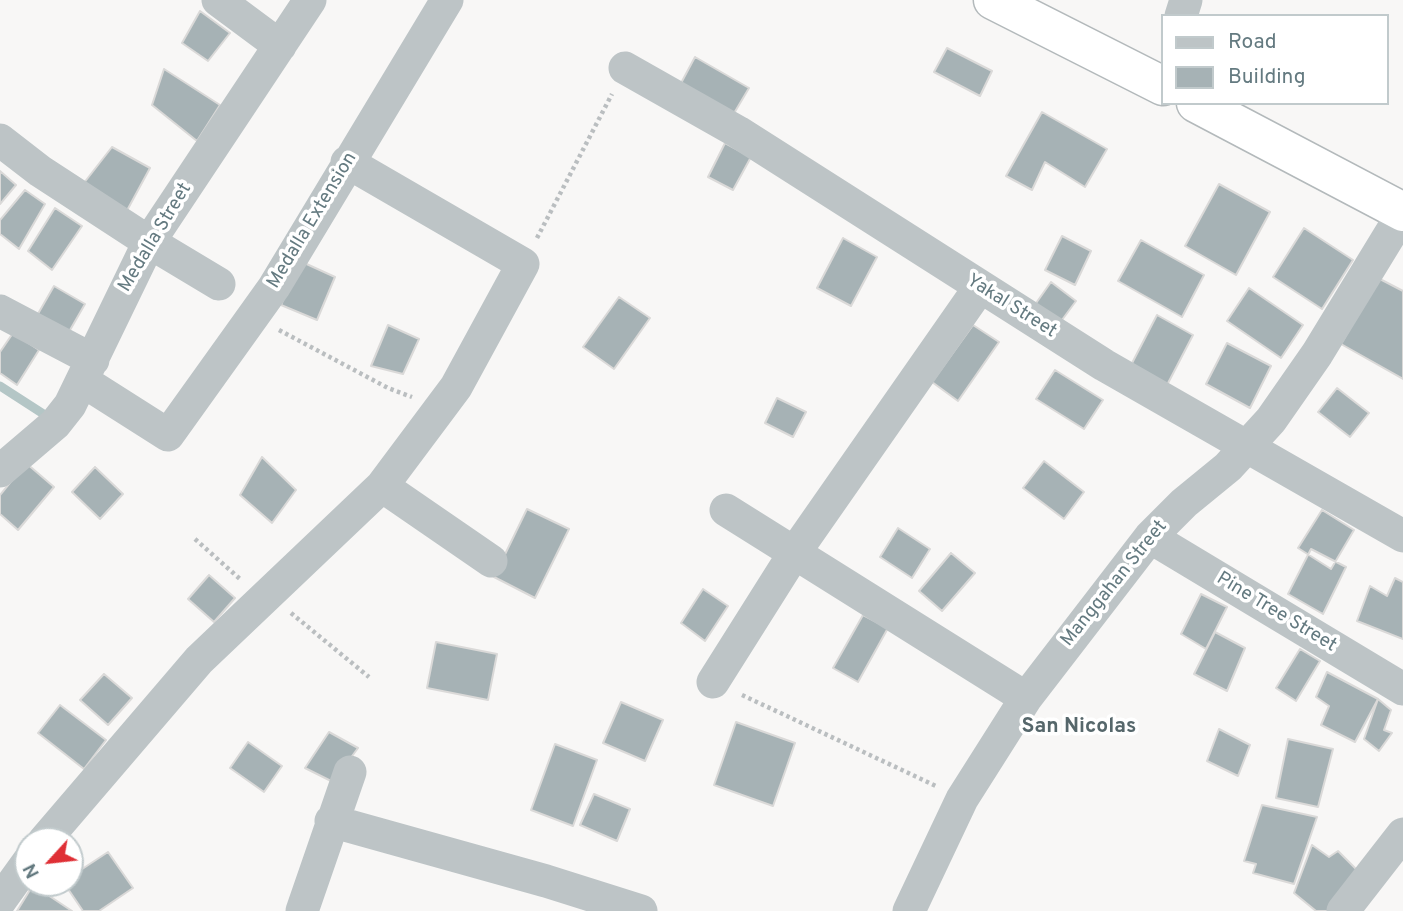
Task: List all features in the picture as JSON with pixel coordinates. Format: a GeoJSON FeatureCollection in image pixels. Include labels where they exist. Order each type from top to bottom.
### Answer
{"type":"FeatureCollection","features":[{"type":"Feature","properties":{"kind":"highway"},"geometry":{"type":"LineString","coordinates":[[993,0],[1161,79]]}},
{"type":"Feature","properties":{"kind":"highway"},"geometry":{"type":"LineString","coordinates":[[1200,105],[1403,212]]}},
{"type":"Feature","properties":{"kind":"street"},"geometry":{"type":"LineString","coordinates":[[218,0],[280,46]]}},
{"type":"Feature","properties":{"kind":"street","name":"Medalla Street"},"geometry":{"type":"LineString","coordinates":[[0,471],[55,424],[88,371],[149,242],[310,0]]}},
{"type":"Feature","properties":{"kind":"street","name":"Medalla Extension"},"geometry":{"type":"LineString","coordinates":[[88,371],[168,435],[253,318],[447,0]]}},
{"type":"Feature","properties":{"kind":"street","name":"Yakal Street"},"geometry":{"type":"LineString","coordinates":[[625,68],[738,131],[1104,365],[1403,537]]}},
{"type":"Feature","properties":{"kind":"street"},"geometry":{"type":"LineString","coordinates":[[0,140],[40,171],[219,284]]}},
{"type":"Feature","properties":{"kind":"street"},"geometry":{"type":"LineString","coordinates":[[56,827],[199,660],[382,486],[456,387],[523,264],[347,162]]}},
{"type":"Feature","properties":{"kind":"street","name":"Manggahan Street"},"geometry":{"type":"LineString","coordinates":[[909,911],[962,799],[1026,698],[1150,537],[1248,448],[1317,354],[1403,212]]}},
{"type":"Feature","properties":{"kind":"street"},"geometry":{"type":"LineString","coordinates":[[713,682],[794,552],[980,288]]}},
{"type":"Feature","properties":{"kind":"street"},"geometry":{"type":"LineString","coordinates":[[0,311],[88,371]]}},
{"type":"Feature","properties":{"kind":"street"},"geometry":{"type":"LineString","coordinates":[[382,486],[491,561]]}},
{"type":"Feature","properties":{"kind":"street"},"geometry":{"type":"LineString","coordinates":[[726,510],[1026,698]]}},
{"type":"Feature","properties":{"kind":"street","name":"Pine Tree Street"},"geometry":{"type":"LineString","coordinates":[[1150,537],[1403,689]]}},
{"type":"Feature","properties":{"kind":"street"},"geometry":{"type":"LineString","coordinates":[[302,911],[350,772]]}},
{"type":"Feature","properties":{"kind":"street"},"geometry":{"type":"LineString","coordinates":[[331,821],[546,881],[640,911]]}},
{"type":"Feature","properties":{"kind":"street"},"geometry":{"type":"LineString","coordinates":[[1343,911],[1403,834]]}},
{"type":"Feature","properties":{"kind":"street"},"geometry":{"type":"LineString","coordinates":[[0,901],[14,882]]}},
{"type":"Feature","properties":{"kind":"path"},"geometry":{"type":"LineString","coordinates":[[523,264],[625,68]]}},
{"type":"Feature","properties":{"kind":"path"},"geometry":{"type":"LineString","coordinates":[[253,318],[388,388],[441,408]]}},
{"type":"Feature","properties":{"kind":"path"},"geometry":{"type":"LineString","coordinates":[[195,539],[369,677]]}},
{"type":"Feature","properties":{"kind":"path"},"geometry":{"type":"LineString","coordinates":[[713,682],[962,799]]}},
{"type":"Feature","properties":{"kind":"building"},"geometry":{"type":"Polygon","coordinates":[[[200,11],[230,33],[208,61],[182,43],[200,11]]]}},
{"type":"Feature","properties":{"kind":"building"},"geometry":{"type":"Polygon","coordinates":[[[947,48],[992,71],[980,96],[934,72],[947,48]]]}},
{"type":"Feature","properties":{"kind":"building"},"geometry":{"type":"Polygon","coordinates":[[[695,57],[749,88],[733,115],[680,85],[695,57]]]}},
{"type":"Feature","properties":{"kind":"building"},"geometry":{"type":"Polygon","coordinates":[[[164,69],[220,105],[197,141],[152,105],[164,69]]]}},
{"type":"Feature","properties":{"kind":"building"},"geometry":{"type":"Polygon","coordinates":[[[1042,112],[1107,149],[1085,187],[1045,162],[1032,190],[1006,176],[1042,112]]]}},
{"type":"Feature","properties":{"kind":"building"},"geometry":{"type":"Polygon","coordinates":[[[725,143],[751,157],[733,190],[708,177],[725,143]]]}},
{"type":"Feature","properties":{"kind":"building"},"geometry":{"type":"Polygon","coordinates":[[[112,147],[150,168],[124,216],[80,188],[112,147]]]}},
{"type":"Feature","properties":{"kind":"building"},"geometry":{"type":"Polygon","coordinates":[[[0,171],[16,185],[0,204],[0,171]]]}},
{"type":"Feature","properties":{"kind":"building"},"geometry":{"type":"Polygon","coordinates":[[[1219,184],[1270,212],[1236,275],[1185,246],[1219,184]]]}},
{"type":"Feature","properties":{"kind":"building"},"geometry":{"type":"Polygon","coordinates":[[[25,190],[45,204],[19,249],[0,234],[0,220],[25,190]]]}},
{"type":"Feature","properties":{"kind":"building"},"geometry":{"type":"Polygon","coordinates":[[[55,208],[82,226],[52,270],[28,251],[55,208]]]}},
{"type":"Feature","properties":{"kind":"building"},"geometry":{"type":"Polygon","coordinates":[[[1304,228],[1353,260],[1322,309],[1273,277],[1304,228]]]}},
{"type":"Feature","properties":{"kind":"building"},"geometry":{"type":"Polygon","coordinates":[[[1062,236],[1091,251],[1075,285],[1045,270],[1062,236]]]}},
{"type":"Feature","properties":{"kind":"building"},"geometry":{"type":"Polygon","coordinates":[[[843,238],[877,257],[851,306],[817,288],[843,238]]]}},
{"type":"Feature","properties":{"kind":"building"},"geometry":{"type":"Polygon","coordinates":[[[1141,240],[1204,275],[1182,317],[1118,281],[1141,240]]]}},
{"type":"Feature","properties":{"kind":"building"},"geometry":{"type":"Polygon","coordinates":[[[300,261],[335,277],[317,320],[281,305],[300,261]]]}},
{"type":"Feature","properties":{"kind":"building"},"geometry":{"type":"Polygon","coordinates":[[[1378,278],[1403,291],[1403,379],[1341,344],[1378,278]]]}},
{"type":"Feature","properties":{"kind":"building"},"geometry":{"type":"Polygon","coordinates":[[[1051,282],[1076,301],[1059,324],[1034,306],[1051,282]]]}},
{"type":"Feature","properties":{"kind":"building"},"geometry":{"type":"Polygon","coordinates":[[[54,286],[85,304],[66,337],[35,319],[54,286]]]}},
{"type":"Feature","properties":{"kind":"building"},"geometry":{"type":"Polygon","coordinates":[[[1249,288],[1303,325],[1281,358],[1227,321],[1249,288]]]}},
{"type":"Feature","properties":{"kind":"building"},"geometry":{"type":"Polygon","coordinates":[[[619,297],[650,318],[614,369],[583,347],[619,297]]]}},
{"type":"Feature","properties":{"kind":"building"},"geometry":{"type":"Polygon","coordinates":[[[1157,315],[1193,335],[1166,387],[1130,367],[1157,315]]]}},
{"type":"Feature","properties":{"kind":"building"},"geometry":{"type":"Polygon","coordinates":[[[388,325],[419,339],[403,374],[371,366],[388,325]]]}},
{"type":"Feature","properties":{"kind":"building"},"geometry":{"type":"Polygon","coordinates":[[[973,325],[999,342],[958,401],[932,382],[973,325]]]}},
{"type":"Feature","properties":{"kind":"building"},"geometry":{"type":"Polygon","coordinates":[[[13,333],[39,350],[17,385],[0,373],[0,352],[13,333]]]}},
{"type":"Feature","properties":{"kind":"building"},"geometry":{"type":"Polygon","coordinates":[[[1227,343],[1271,366],[1250,408],[1206,384],[1227,343]]]}},
{"type":"Feature","properties":{"kind":"building"},"geometry":{"type":"Polygon","coordinates":[[[1055,370],[1103,400],[1084,429],[1036,399],[1055,370]]]}},
{"type":"Feature","properties":{"kind":"building"},"geometry":{"type":"Polygon","coordinates":[[[1337,388],[1369,413],[1350,437],[1318,412],[1337,388]]]}},
{"type":"Feature","properties":{"kind":"building"},"geometry":{"type":"Polygon","coordinates":[[[777,398],[806,412],[793,437],[765,423],[777,398]]]}},
{"type":"Feature","properties":{"kind":"building"},"geometry":{"type":"Polygon","coordinates":[[[262,457],[296,490],[272,523],[240,495],[262,457]]]}},
{"type":"Feature","properties":{"kind":"building"},"geometry":{"type":"Polygon","coordinates":[[[1044,461],[1084,492],[1064,519],[1023,488],[1044,461]]]}},
{"type":"Feature","properties":{"kind":"building"},"geometry":{"type":"Polygon","coordinates":[[[26,463],[54,487],[18,530],[0,514],[0,495],[26,463]]]}},
{"type":"Feature","properties":{"kind":"building"},"geometry":{"type":"Polygon","coordinates":[[[95,467],[123,494],[100,519],[72,492],[95,467]]]}},
{"type":"Feature","properties":{"kind":"building"},"geometry":{"type":"Polygon","coordinates":[[[527,509],[569,529],[535,598],[494,577],[527,509]]]}},
{"type":"Feature","properties":{"kind":"building"},"geometry":{"type":"Polygon","coordinates":[[[1322,510],[1354,530],[1331,569],[1298,548],[1322,510]]]}},
{"type":"Feature","properties":{"kind":"building"},"geometry":{"type":"Polygon","coordinates":[[[898,528],[930,549],[912,578],[880,557],[898,528]]]}},
{"type":"Feature","properties":{"kind":"building"},"geometry":{"type":"Polygon","coordinates":[[[1311,549],[1346,567],[1323,614],[1288,594],[1311,549]]]}},
{"type":"Feature","properties":{"kind":"building"},"geometry":{"type":"Polygon","coordinates":[[[951,553],[975,573],[942,611],[919,591],[951,553]]]}},
{"type":"Feature","properties":{"kind":"building"},"geometry":{"type":"Polygon","coordinates":[[[209,575],[235,598],[214,622],[188,599],[209,575]]]}},
{"type":"Feature","properties":{"kind":"building"},"geometry":{"type":"Polygon","coordinates":[[[1395,578],[1403,582],[1403,639],[1357,621],[1370,586],[1387,596],[1395,578]]]}},
{"type":"Feature","properties":{"kind":"building"},"geometry":{"type":"Polygon","coordinates":[[[703,589],[728,606],[705,641],[681,623],[703,589]]]}},
{"type":"Feature","properties":{"kind":"building"},"geometry":{"type":"Polygon","coordinates":[[[1201,594],[1227,607],[1206,649],[1181,634],[1201,594]]]}},
{"type":"Feature","properties":{"kind":"building"},"geometry":{"type":"Polygon","coordinates":[[[863,615],[888,628],[858,682],[833,668],[863,615]]]}},
{"type":"Feature","properties":{"kind":"building"},"geometry":{"type":"Polygon","coordinates":[[[1215,632],[1245,648],[1227,691],[1194,674],[1215,632]]]}},
{"type":"Feature","properties":{"kind":"building"},"geometry":{"type":"Polygon","coordinates":[[[436,642],[497,654],[488,700],[427,688],[436,642]]]}},
{"type":"Feature","properties":{"kind":"building"},"geometry":{"type":"Polygon","coordinates":[[[1300,649],[1320,661],[1296,701],[1276,688],[1300,649]]]}},
{"type":"Feature","properties":{"kind":"building"},"geometry":{"type":"Polygon","coordinates":[[[1327,672],[1378,699],[1355,742],[1321,725],[1329,706],[1316,697],[1327,672]]]}},
{"type":"Feature","properties":{"kind":"building"},"geometry":{"type":"Polygon","coordinates":[[[104,674],[132,698],[108,725],[80,700],[104,674]]]}},
{"type":"Feature","properties":{"kind":"building"},"geometry":{"type":"Polygon","coordinates":[[[1378,699],[1391,710],[1384,730],[1392,733],[1379,751],[1364,739],[1378,699]]]}},
{"type":"Feature","properties":{"kind":"building"},"geometry":{"type":"Polygon","coordinates":[[[621,702],[663,720],[645,761],[603,743],[621,702]]]}},
{"type":"Feature","properties":{"kind":"building"},"geometry":{"type":"Polygon","coordinates":[[[60,705],[106,740],[84,769],[38,733],[60,705]]]}},
{"type":"Feature","properties":{"kind":"building"},"geometry":{"type":"Polygon","coordinates":[[[736,722],[795,743],[773,806],[714,785],[736,722]]]}},
{"type":"Feature","properties":{"kind":"building"},"geometry":{"type":"Polygon","coordinates":[[[1219,729],[1250,745],[1238,776],[1207,761],[1219,729]]]}},
{"type":"Feature","properties":{"kind":"building"},"geometry":{"type":"Polygon","coordinates":[[[329,732],[358,748],[333,782],[305,768],[329,732]]]}},
{"type":"Feature","properties":{"kind":"building"},"geometry":{"type":"Polygon","coordinates":[[[1288,739],[1333,749],[1318,807],[1276,798],[1288,739]]]}},
{"type":"Feature","properties":{"kind":"building"},"geometry":{"type":"Polygon","coordinates":[[[248,742],[282,766],[264,792],[230,768],[248,742]]]}},
{"type":"Feature","properties":{"kind":"building"},"geometry":{"type":"Polygon","coordinates":[[[555,744],[597,760],[573,826],[531,810],[555,744]]]}},
{"type":"Feature","properties":{"kind":"building"},"geometry":{"type":"Polygon","coordinates":[[[594,794],[630,809],[617,841],[580,825],[594,794]]]}},
{"type":"Feature","properties":{"kind":"building"},"geometry":{"type":"Polygon","coordinates":[[[1262,805],[1317,817],[1294,884],[1253,873],[1256,864],[1244,861],[1262,805]]]}},
{"type":"Feature","properties":{"kind":"building"},"geometry":{"type":"Polygon","coordinates":[[[1312,845],[1329,857],[1338,851],[1363,876],[1332,911],[1316,911],[1294,893],[1312,845]]]}},
{"type":"Feature","properties":{"kind":"building"},"geometry":{"type":"Polygon","coordinates":[[[108,852],[133,888],[99,911],[83,911],[74,897],[84,897],[84,868],[108,852]]]}},
{"type":"Feature","properties":{"kind":"building"},"geometry":{"type":"Polygon","coordinates":[[[26,897],[51,897],[72,911],[17,911],[26,897]]]}},
{"type":"Feature","properties":{"kind":"waterway"},"geometry":{"type":"LineString","coordinates":[[0,386],[45,415]]}},
{"type":"Feature","properties":{"kind":"district","name":"San Nicolas"},"geometry":{"type":"Point","coordinates":[1079,728]}}]}
